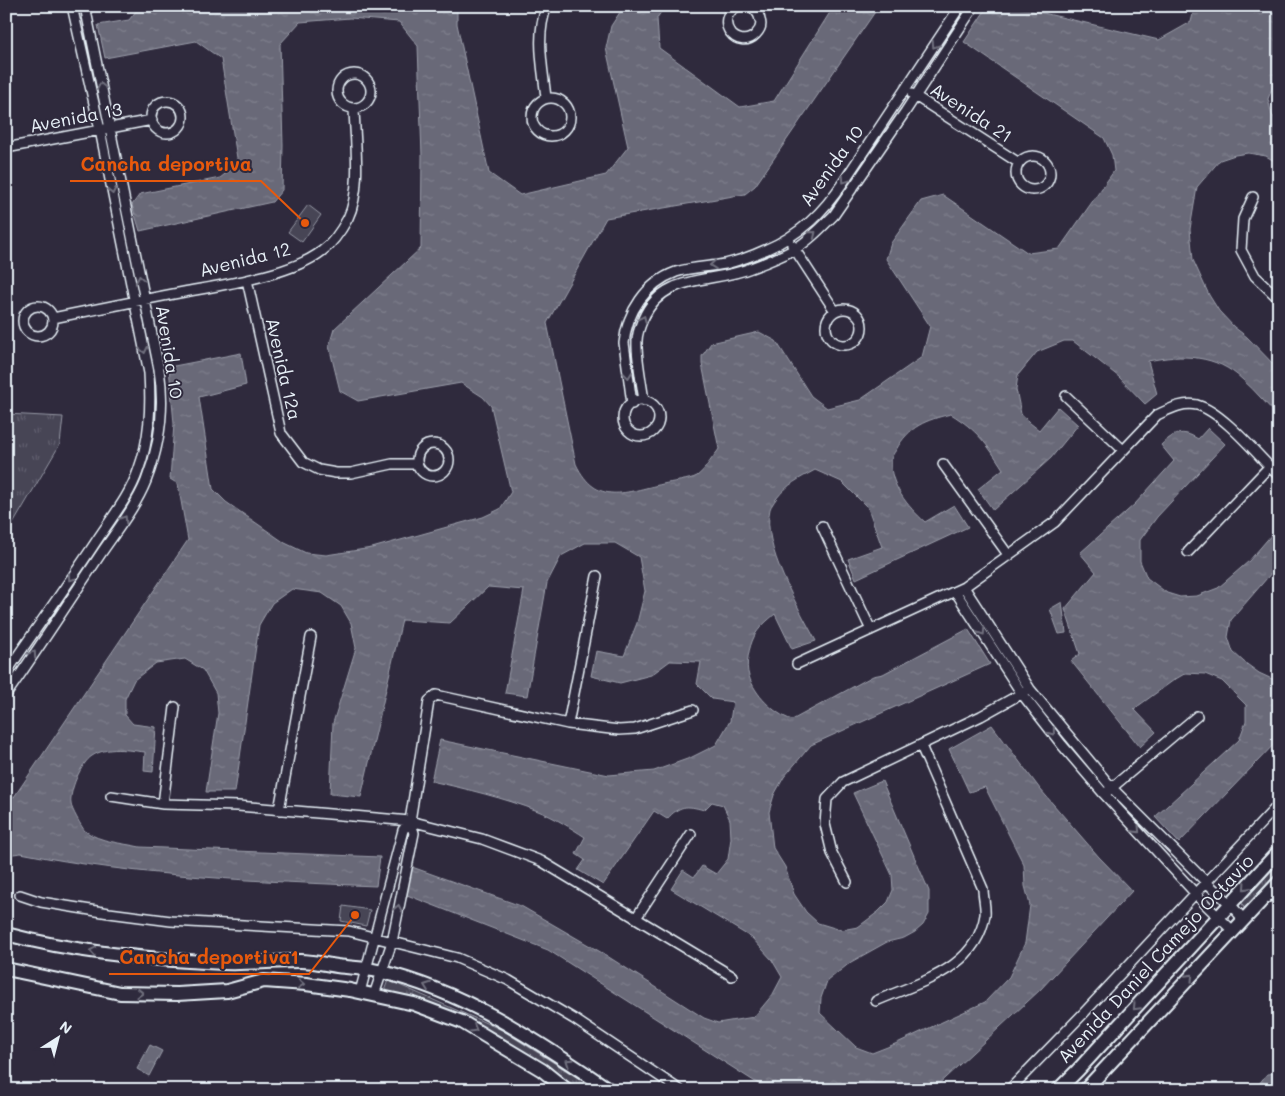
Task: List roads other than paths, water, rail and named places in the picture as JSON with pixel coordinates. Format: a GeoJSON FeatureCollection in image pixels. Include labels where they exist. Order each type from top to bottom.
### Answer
{"type":"FeatureCollection","features":[{"type":"Feature","properties":{"kind":"main road","name":"Avenida Daniel Camejo Octavio"},"geometry":{"type":"LineString","coordinates":[[1058,1090],[1279,851]]}},
{"type":"Feature","properties":{"kind":"main road"},"geometry":{"type":"LineString","coordinates":[[1085,1090],[1279,882]]}},
{"type":"Feature","properties":{"kind":"main road"},"geometry":{"type":"LineString","coordinates":[[6,934],[120,956],[226,963],[302,961],[382,973],[419,983],[454,996],[498,1018],[542,1044],[610,1090]]}},
{"type":"Feature","properties":{"kind":"main road"},"geometry":{"type":"LineString","coordinates":[[6,970],[120,993],[177,994],[227,991],[264,981],[306,984],[360,992],[414,1004],[462,1022],[542,1070],[567,1090]]}},
{"type":"Feature","properties":{"kind":"street","name":"Avenida 10"},"geometry":{"type":"LineString","coordinates":[[7,691],[93,565],[145,483],[155,455],[160,422],[161,383],[128,212],[80,43],[72,6]]}},
{"type":"Feature","properties":{"kind":"street","name":"Avenida 10"},"geometry":{"type":"LineString","coordinates":[[6,673],[84,559],[134,481],[142,459],[150,422],[149,373],[117,214],[92,41],[85,6]]}},
{"type":"Feature","properties":{"kind":"street"},"geometry":{"type":"LineString","coordinates":[[546,98],[540,45],[544,14],[547,6]]}},
{"type":"Feature","properties":{"kind":"street"},"geometry":{"type":"LineString","coordinates":[[738,6],[728,14],[726,21],[730,34],[742,40],[748,40],[759,31],[760,18],[751,7]]}},
{"type":"Feature","properties":{"kind":"street","name":"Avenida 10"},"geometry":{"type":"LineString","coordinates":[[644,401],[636,342],[646,313],[656,297],[677,286],[696,280],[720,277],[750,269],[794,249],[834,215],[916,96],[967,18],[972,7]]}},
{"type":"Feature","properties":{"kind":"street","name":"Avenida 10"},"geometry":{"type":"LineString","coordinates":[[632,404],[624,343],[625,334],[636,305],[645,293],[657,283],[675,273],[702,266],[724,264],[743,258],[798,233],[834,196],[905,90],[955,8]]}},
{"type":"Feature","properties":{"kind":"street"},"geometry":{"type":"LineString","coordinates":[[955,8],[967,18]]}},
{"type":"Feature","properties":{"kind":"street"},"geometry":{"type":"LineString","coordinates":[[80,43],[92,41]]}},
{"type":"Feature","properties":{"kind":"street","name":"Avenida 21"},"geometry":{"type":"LineString","coordinates":[[905,90],[1019,163]]}},
{"type":"Feature","properties":{"kind":"street"},"geometry":{"type":"LineString","coordinates":[[546,98],[560,100],[566,105],[569,112],[570,119],[567,126],[556,135],[542,133],[532,122],[534,107],[546,98]]}},
{"type":"Feature","properties":{"kind":"street","name":"Avenida 12"},"geometry":{"type":"LineString","coordinates":[[54,318],[247,280],[302,263],[322,251],[348,218],[354,199],[356,174],[354,109]]}},
{"type":"Feature","properties":{"kind":"street","name":"Avenida 13"},"geometry":{"type":"LineString","coordinates":[[6,148],[152,120]]}},
{"type":"Feature","properties":{"kind":"street"},"geometry":{"type":"LineString","coordinates":[[1254,197],[1243,219],[1241,250],[1255,276],[1279,299]]}},
{"type":"Feature","properties":{"kind":"street"},"geometry":{"type":"LineString","coordinates":[[117,214],[128,212]]}},
{"type":"Feature","properties":{"kind":"street"},"geometry":{"type":"LineString","coordinates":[[788,239],[835,311]]}},
{"type":"Feature","properties":{"kind":"street","name":"Avenida 12a"},"geometry":{"type":"LineString","coordinates":[[247,280],[281,433],[303,462],[320,470],[351,473],[392,464],[417,464]]}},
{"type":"Feature","properties":{"kind":"street"},"geometry":{"type":"LineString","coordinates":[[849,310],[856,313],[860,318],[862,332],[853,343],[840,345],[829,336],[826,329],[827,322],[835,311],[849,310]]}},
{"type":"Feature","properties":{"kind":"street"},"geometry":{"type":"LineString","coordinates":[[1066,396],[1123,450]]}},
{"type":"Feature","properties":{"kind":"street"},"geometry":{"type":"LineString","coordinates":[[644,401],[655,407],[659,418],[656,430],[645,436],[633,434],[625,425],[624,413],[632,404],[644,401]]}},
{"type":"Feature","properties":{"kind":"street"},"geometry":{"type":"LineString","coordinates":[[797,664],[964,587],[1055,522],[1157,415],[1176,405],[1197,405],[1212,412],[1228,425],[1279,476]]}},
{"type":"Feature","properties":{"kind":"street"},"geometry":{"type":"LineString","coordinates":[[150,422],[160,422]]}},
{"type":"Feature","properties":{"kind":"street"},"geometry":{"type":"LineString","coordinates":[[943,464],[1009,556]]}},
{"type":"Feature","properties":{"kind":"street"},"geometry":{"type":"LineString","coordinates":[[1188,552],[1269,467]]}},
{"type":"Feature","properties":{"kind":"street"},"geometry":{"type":"LineString","coordinates":[[822,526],[870,630]]}},
{"type":"Feature","properties":{"kind":"street"},"geometry":{"type":"LineString","coordinates":[[84,559],[93,565]]}},
{"type":"Feature","properties":{"kind":"street"},"geometry":{"type":"LineString","coordinates":[[568,724],[597,576]]}},
{"type":"Feature","properties":{"kind":"street"},"geometry":{"type":"LineString","coordinates":[[964,587],[1030,689],[1112,788],[1244,920]]}},
{"type":"Feature","properties":{"kind":"street"},"geometry":{"type":"LineString","coordinates":[[955,591],[1022,694],[1104,794],[1233,931]]}},
{"type":"Feature","properties":{"kind":"street"},"geometry":{"type":"LineString","coordinates":[[279,810],[311,637]]}},
{"type":"Feature","properties":{"kind":"street"},"geometry":{"type":"LineString","coordinates":[[847,882],[832,853],[825,824],[827,799],[843,782],[921,746],[1030,689]]}},
{"type":"Feature","properties":{"kind":"street"},"geometry":{"type":"LineString","coordinates":[[374,995],[392,942],[414,833],[410,821],[429,701],[433,696],[436,695],[568,724],[626,730],[635,729],[693,710]]}},
{"type":"Feature","properties":{"kind":"street"},"geometry":{"type":"LineString","coordinates":[[163,804],[175,707]]}},
{"type":"Feature","properties":{"kind":"street"},"geometry":{"type":"LineString","coordinates":[[1104,794],[1197,716]]}},
{"type":"Feature","properties":{"kind":"street"},"geometry":{"type":"LineString","coordinates":[[876,1001],[941,974],[964,958],[978,938],[985,914],[983,888],[921,746]]}},
{"type":"Feature","properties":{"kind":"street"},"geometry":{"type":"LineString","coordinates":[[111,796],[163,804],[238,806],[410,821],[482,839],[541,862],[732,976]]}},
{"type":"Feature","properties":{"kind":"street"},"geometry":{"type":"LineString","coordinates":[[1008,1090],[1081,1016],[1279,804]]}},
{"type":"Feature","properties":{"kind":"street"},"geometry":{"type":"LineString","coordinates":[[360,992],[403,830],[410,821]]}},
{"type":"Feature","properties":{"kind":"street"},"geometry":{"type":"LineString","coordinates":[[636,918],[691,834]]}},
{"type":"Feature","properties":{"kind":"street"},"geometry":{"type":"LineString","coordinates":[[20,895],[41,902],[170,921],[340,930],[456,958],[508,980],[574,1019],[680,1090]]}},
{"type":"Feature","properties":{"kind":"water"},"geometry":{"type":"Polygon","coordinates":[[[140,6],[457,6],[457,24],[489,173],[520,195],[606,175],[628,147],[606,48],[611,26],[624,6],[665,6],[657,18],[659,48],[740,107],[774,101],[834,6],[879,6],[755,186],[745,194],[606,218],[547,323],[576,464],[584,478],[593,486],[603,491],[624,493],[697,476],[719,449],[702,364],[702,356],[711,343],[759,332],[776,341],[811,396],[827,408],[860,400],[922,357],[930,326],[886,259],[891,243],[921,201],[943,195],[1028,253],[1059,249],[1114,171],[1112,155],[1104,138],[964,42],[988,6],[1013,6],[1159,40],[1191,22],[1195,6],[1279,6],[1279,78],[1275,81],[1268,99],[1272,115],[1279,124],[1279,164],[1266,156],[1248,153],[1220,160],[1197,187],[1190,229],[1193,260],[1209,295],[1219,311],[1279,370],[1279,416],[1233,371],[1222,365],[1198,358],[1173,357],[1148,361],[1157,394],[1145,404],[1119,377],[1095,358],[1073,341],[1064,341],[1037,352],[1018,375],[1016,389],[1021,414],[1039,430],[1058,407],[1078,425],[1051,458],[993,510],[978,489],[1003,469],[981,438],[951,414],[919,425],[907,435],[892,456],[891,469],[896,486],[906,502],[925,522],[954,505],[968,527],[856,579],[848,559],[882,547],[868,508],[842,482],[815,470],[789,485],[776,499],[770,509],[771,540],[776,558],[783,576],[816,641],[792,649],[775,614],[755,634],[748,656],[747,667],[749,676],[760,696],[778,713],[792,720],[873,676],[883,674],[968,629],[990,664],[811,745],[784,777],[774,795],[769,812],[773,848],[785,867],[794,894],[806,912],[818,923],[841,930],[858,927],[888,902],[893,890],[892,875],[853,793],[882,781],[929,891],[929,914],[923,925],[904,938],[887,942],[851,962],[827,981],[821,998],[820,1013],[856,1047],[872,1053],[985,1002],[1009,977],[1025,943],[1030,905],[1025,886],[1024,865],[985,787],[969,792],[949,749],[992,725],[1040,789],[1099,857],[1132,891],[1040,990],[932,1090],[768,1090],[548,950],[407,895],[412,867],[521,906],[604,954],[704,1018],[718,1023],[754,1017],[773,994],[782,977],[772,960],[752,938],[671,889],[683,870],[694,877],[702,866],[716,874],[728,859],[731,838],[730,820],[723,805],[712,802],[704,810],[684,807],[667,819],[654,811],[603,885],[578,870],[585,860],[576,854],[585,837],[568,826],[544,813],[512,802],[431,781],[440,740],[609,775],[654,771],[690,758],[716,745],[730,721],[733,702],[712,699],[697,684],[701,662],[670,661],[651,675],[620,683],[591,676],[596,651],[624,656],[637,623],[645,591],[639,557],[615,543],[585,543],[561,556],[547,583],[527,696],[505,693],[524,590],[488,587],[450,623],[402,620],[361,797],[330,794],[333,723],[356,648],[351,623],[341,606],[322,593],[292,589],[272,603],[259,625],[235,792],[206,792],[218,713],[216,693],[203,670],[185,659],[156,663],[134,680],[125,699],[125,715],[133,724],[156,727],[153,772],[144,771],[145,752],[132,750],[104,751],[92,756],[88,760],[80,771],[74,785],[71,798],[73,809],[85,831],[97,838],[140,847],[380,857],[376,886],[198,877],[110,868],[21,853],[6,855],[6,800],[14,797],[188,540],[178,484],[170,479],[174,424],[169,367],[241,353],[246,385],[199,397],[213,489],[226,502],[285,543],[306,553],[326,555],[372,548],[483,517],[500,509],[511,492],[491,406],[483,397],[461,383],[358,401],[340,391],[329,346],[334,329],[421,248],[422,156],[418,46],[399,22],[350,18],[300,22],[280,44],[283,145],[282,190],[272,202],[140,231],[132,205],[140,194],[220,178],[238,164],[221,59],[196,41],[105,58],[98,25],[129,20],[140,6]]]}},
{"type":"Feature","properties":{"kind":"water"},"geometry":{"type":"Polygon","coordinates":[[[1208,428],[1225,444],[1157,517],[1140,540],[1140,561],[1147,578],[1167,593],[1180,597],[1197,596],[1218,588],[1249,561],[1279,526],[1279,564],[1231,620],[1228,637],[1233,652],[1244,662],[1259,673],[1272,679],[1279,678],[1279,739],[1179,843],[1155,817],[1239,740],[1246,721],[1246,705],[1222,681],[1205,674],[1186,673],[1134,709],[1156,732],[1140,747],[1071,661],[1080,654],[1065,609],[1096,572],[1080,553],[1135,504],[1174,461],[1161,445],[1174,435],[1183,433],[1198,439],[1208,428]]]}},
{"type":"Feature","properties":{"kind":"water"},"geometry":{"type":"Polygon","coordinates":[[[1062,602],[1066,633],[1059,634],[1050,609],[1062,602]]]}},
{"type":"Feature","properties":{"kind":"water"},"geometry":{"type":"Polygon","coordinates":[[[150,1045],[162,1051],[149,1076],[137,1069],[150,1045]]]}},
{"type":"Feature","properties":{"kind":"water"},"geometry":{"type":"Polygon","coordinates":[[[1279,1073],[1279,1090],[1254,1090],[1267,1074],[1279,1073]]]}},
{"type":"Feature","properties":{"kind":"place","name":"Cancha deportiva"},"geometry":{"type":"Point","coordinates":[305,223]}},
{"type":"Feature","properties":{"kind":"place","name":"Cancha deportiva1"},"geometry":{"type":"Point","coordinates":[355,915]}}]}
